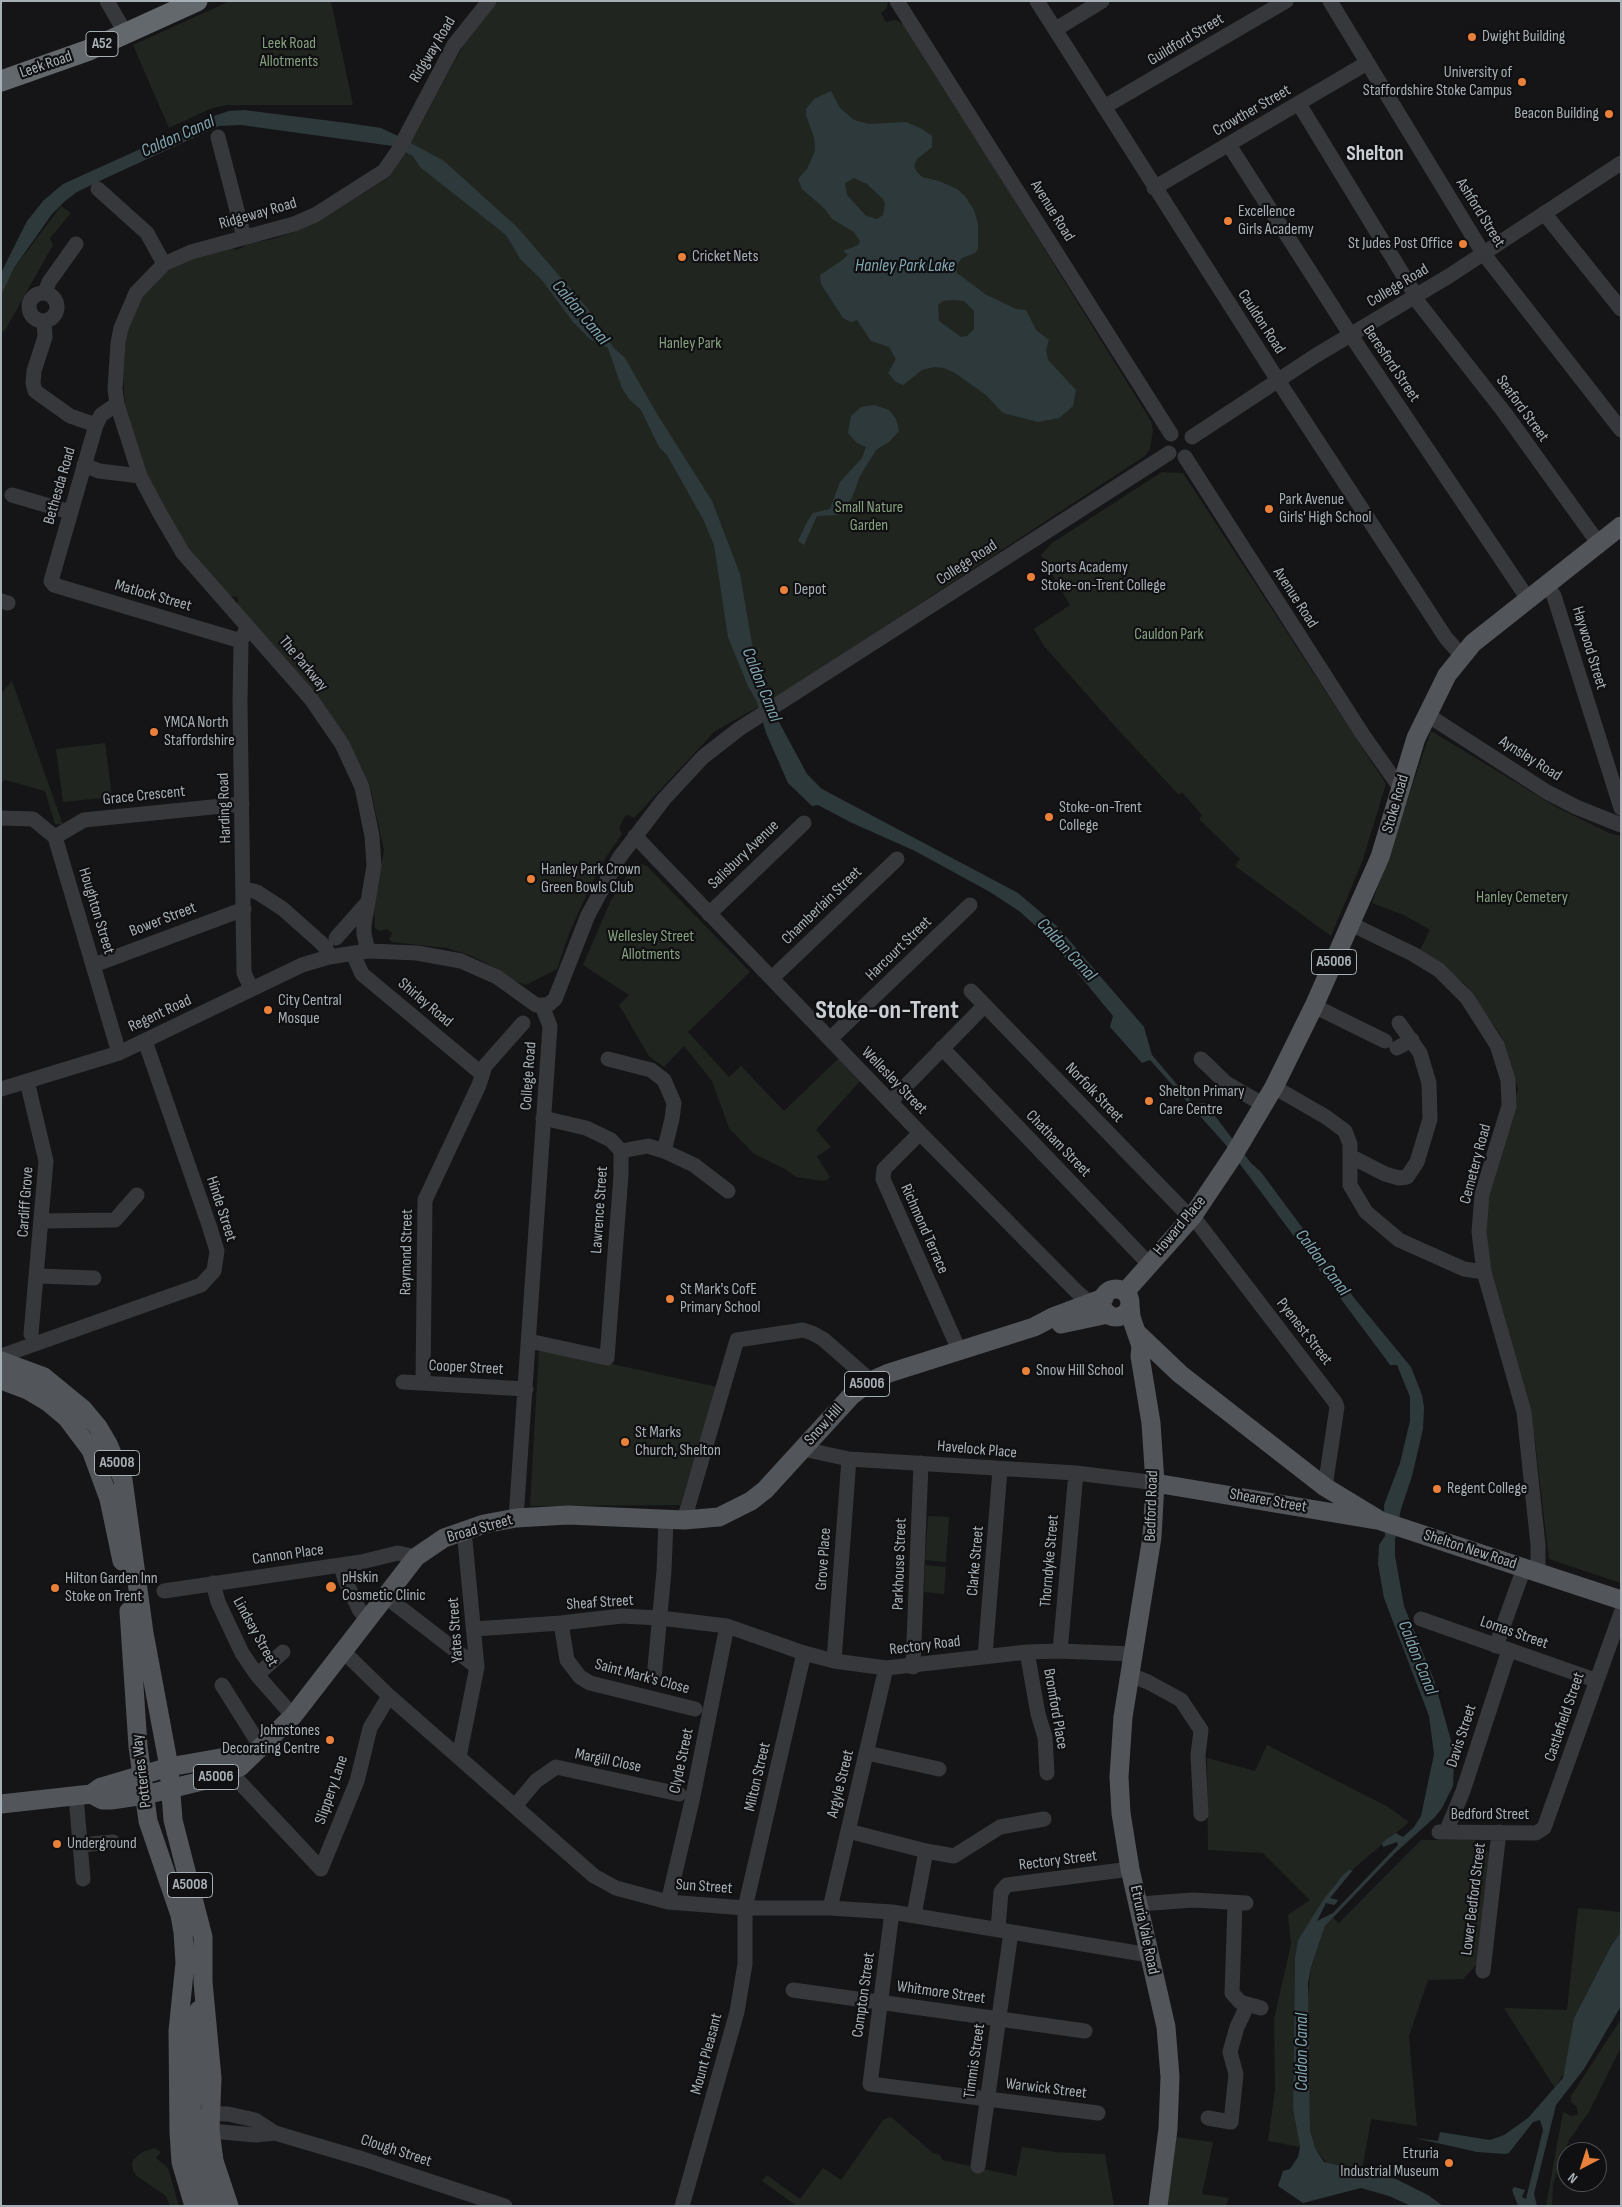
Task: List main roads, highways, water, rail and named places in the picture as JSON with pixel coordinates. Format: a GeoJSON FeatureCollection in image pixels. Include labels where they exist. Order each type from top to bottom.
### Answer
{"type":"FeatureCollection","features":[{"type":"Feature","properties":{"kind":"highway","name":"Leek Road"},"geometry":{"type":"LineString","coordinates":[[2,80],[89,50],[197,1]]}},
{"type":"Feature","properties":{"kind":"main road","name":"Stoke Road"},"geometry":{"type":"LineString","coordinates":[[1233,1156],[1274,1087],[1314,1006],[1351,924],[1380,857],[1407,768],[1426,714],[1447,675],[1473,643],[1621,526]]}},
{"type":"Feature","properties":{"kind":"main road","name":"Howard Place"},"geometry":{"type":"LineString","coordinates":[[1127,1298],[1148,1264],[1192,1217],[1233,1156]]}},
{"type":"Feature","properties":{"kind":"main road","name":"Snow Hill"},"geometry":{"type":"LineString","coordinates":[[741,1507],[765,1490],[851,1396],[870,1381],[889,1372],[1034,1327],[1053,1316],[1104,1308],[1114,1290],[1127,1298]]}},
{"type":"Feature","properties":{"kind":"main road","name":"Bedford Road"},"geometry":{"type":"LineString","coordinates":[[1127,1298],[1141,1346],[1140,1356],[1144,1379],[1152,1482],[1152,1537],[1132,1654]]}},
{"type":"Feature","properties":{"kind":"main road","name":"Bedford Road"},"geometry":{"type":"LineString","coordinates":[[1104,1308],[1140,1356]]}},
{"type":"Feature","properties":{"kind":"main road","name":"Shelton New Road"},"geometry":{"type":"LineString","coordinates":[[1138,1334],[1180,1374],[1325,1487],[1380,1521],[1621,1600]]}},
{"type":"Feature","properties":{"kind":"main road","name":"Potteries Way"},"geometry":{"type":"LineString","coordinates":[[1,1361],[44,1377],[67,1394],[98,1427],[117,1463],[126,1497],[144,1632],[169,1767]]}},
{"type":"Feature","properties":{"kind":"main road","name":"Shelton New Road"},"geometry":{"type":"LineString","coordinates":[[1144,1379],[1161,1366],[1180,1374]]}},
{"type":"Feature","properties":{"kind":"main road","name":"Potteries Way"},"geometry":{"type":"LineString","coordinates":[[1,1380],[36,1394],[67,1418],[91,1450],[100,1469],[116,1524],[126,1586],[142,1775],[148,1821],[180,1915],[183,1932],[184,1963],[178,2031],[194,2122],[214,2160],[228,2206]]}},
{"type":"Feature","properties":{"kind":"main road","name":"Shearer Street"},"geometry":{"type":"LineString","coordinates":[[1152,1482],[1380,1521]]}},
{"type":"Feature","properties":{"kind":"main road"},"geometry":{"type":"LineString","coordinates":[[1317,1510],[1331,1503],[1330,1494],[1325,1487]]}},
{"type":"Feature","properties":{"kind":"main road","name":"Broad Street"},"geometry":{"type":"LineString","coordinates":[[84,1795],[102,1800],[145,1795],[230,1772],[240,1767],[293,1716],[416,1557],[431,1545],[464,1530],[516,1518],[568,1516],[675,1520],[719,1517],[741,1507]]}},
{"type":"Feature","properties":{"kind":"main road","name":"Etruria Vale Road"},"geometry":{"type":"LineString","coordinates":[[1132,1654],[1119,1749],[1119,1777],[1121,1812],[1130,1869],[1166,2027],[1170,2077],[1168,2129],[1158,2206]]}},
{"type":"Feature","properties":{"kind":"main road","name":"Broad Street"},"geometry":{"type":"LineString","coordinates":[[1,1804],[84,1795],[101,1787],[169,1767],[257,1750]]}},
{"type":"Feature","properties":{"kind":"main road","name":"A5008"},"geometry":{"type":"LineString","coordinates":[[169,1767],[171,1789]]}},
{"type":"Feature","properties":{"kind":"main road","name":"Potteries Way"},"geometry":{"type":"LineString","coordinates":[[171,1789],[173,1820],[203,1937],[203,1982],[212,2087],[194,2122],[181,2162],[194,2206]]}},
{"type":"Feature","properties":{"kind":"main road","name":"A5008"},"geometry":{"type":"LineString","coordinates":[[203,1982],[193,2048],[194,2122],[197,2152],[214,2206]]}},
{"type":"Feature","properties":{"kind":"water","name":"Hanley Park Lake"},"geometry":{"type":"Polygon","coordinates":[[[831,91],[840,108],[854,120],[869,124],[906,122],[932,136],[932,147],[917,159],[914,166],[917,172],[922,177],[939,181],[957,189],[965,196],[974,210],[978,224],[978,249],[975,253],[962,258],[956,266],[957,273],[985,294],[1016,309],[1026,310],[1036,330],[1049,340],[1046,350],[1048,360],[1076,390],[1073,406],[1059,418],[1038,422],[1003,413],[986,395],[955,373],[944,368],[934,367],[922,370],[903,385],[896,382],[888,373],[896,359],[889,347],[871,341],[857,320],[851,322],[843,318],[821,284],[820,275],[848,255],[843,251],[858,245],[860,241],[854,232],[832,219],[825,209],[802,189],[798,179],[807,169],[815,151],[814,137],[806,115],[806,109],[814,99],[831,91]],[[854,178],[845,183],[847,195],[866,216],[877,219],[883,215],[885,204],[883,199],[867,184],[854,178]],[[943,301],[938,305],[939,321],[961,337],[967,336],[974,329],[974,311],[964,301],[943,301]]]}},
{"type":"Feature","properties":{"kind":"water","name":"Caldon Canal"},"geometry":{"type":"Polygon","coordinates":[[[244,110],[381,128],[444,161],[517,227],[588,309],[613,347],[625,358],[657,414],[712,501],[740,574],[752,644],[779,722],[807,774],[822,789],[1018,893],[1057,926],[1144,1027],[1152,1055],[1191,1101],[1195,1104],[1205,1103],[1251,1163],[1261,1172],[1355,1299],[1411,1367],[1422,1395],[1424,1407],[1423,1429],[1412,1476],[1401,1509],[1395,1540],[1395,1556],[1404,1606],[1434,1680],[1452,1744],[1454,1760],[1453,1786],[1442,1808],[1435,1817],[1395,1853],[1325,1926],[1311,1967],[1308,1983],[1310,2131],[1316,2150],[1324,2162],[1396,2179],[1428,2195],[1443,2206],[1411,2206],[1389,2196],[1361,2188],[1303,2203],[1278,2186],[1283,2171],[1290,2169],[1298,2157],[1300,2147],[1293,2109],[1295,1957],[1298,1940],[1324,1899],[1343,1875],[1349,1870],[1353,1870],[1330,1898],[1338,1900],[1337,1902],[1334,1905],[1326,1903],[1317,1921],[1333,1913],[1398,1845],[1397,1842],[1383,1847],[1382,1843],[1396,1833],[1403,1837],[1414,1827],[1421,1816],[1434,1754],[1429,1716],[1384,1598],[1378,1564],[1379,1545],[1385,1536],[1384,1505],[1400,1463],[1410,1421],[1410,1397],[1397,1365],[1390,1365],[1225,1144],[1150,1060],[1142,1063],[1110,1027],[1113,1016],[1048,937],[1019,911],[990,892],[915,851],[850,822],[818,805],[812,806],[788,783],[766,733],[757,702],[748,686],[728,637],[714,545],[703,519],[667,455],[659,447],[641,410],[629,399],[622,388],[608,348],[591,340],[573,322],[541,279],[521,260],[506,235],[420,167],[413,156],[393,146],[241,125],[219,126],[77,192],[65,201],[52,214],[14,268],[1,295],[1,273],[27,221],[44,200],[63,184],[211,117],[229,111],[244,110]]]}},
{"type":"Feature","properties":{"kind":"water"},"geometry":{"type":"Polygon","coordinates":[[[874,405],[889,410],[896,419],[899,431],[889,442],[876,450],[860,476],[852,498],[838,515],[817,516],[804,545],[798,541],[813,513],[830,509],[840,482],[862,458],[866,447],[857,443],[848,433],[851,416],[861,407],[874,405]]]}},
{"type":"Feature","properties":{"kind":"water"},"geometry":{"type":"Polygon","coordinates":[[[1621,1932],[1621,2006],[1584,2069],[1556,2105],[1534,2194],[1537,2206],[1518,2206],[1512,2190],[1514,2187],[1525,2190],[1522,2197],[1526,2199],[1543,2130],[1540,2120],[1533,2122],[1509,2153],[1505,2154],[1477,2152],[1415,2138],[1438,2141],[1440,2132],[1490,2140],[1504,2135],[1528,2118],[1563,2078],[1574,2018],[1611,1946],[1621,1932]]]}},
{"type":"Feature","properties":{"kind":"place","name":"Dwight Building"},"geometry":{"type":"Point","coordinates":[1472,37]}},
{"type":"Feature","properties":{"kind":"place","name":"University of Staffordshire Stoke Campus"},"geometry":{"type":"Point","coordinates":[1522,82]}},
{"type":"Feature","properties":{"kind":"place","name":"Beacon Building"},"geometry":{"type":"Point","coordinates":[1609,114]}},
{"type":"Feature","properties":{"kind":"place","name":"Excellence Girls Academy"},"geometry":{"type":"Point","coordinates":[1228,221]}},
{"type":"Feature","properties":{"kind":"place","name":"St Judes Post Office"},"geometry":{"type":"Point","coordinates":[1463,244]}},
{"type":"Feature","properties":{"kind":"place","name":"Cricket Nets"},"geometry":{"type":"Point","coordinates":[682,257]}},
{"type":"Feature","properties":{"kind":"place","name":"Park Avenue Girls' High School"},"geometry":{"type":"Point","coordinates":[1269,509]}},
{"type":"Feature","properties":{"kind":"place","name":"Sports Academy Stoke-on-Trent College"},"geometry":{"type":"Point","coordinates":[1031,577]}},
{"type":"Feature","properties":{"kind":"place","name":"Depot"},"geometry":{"type":"Point","coordinates":[784,590]}},
{"type":"Feature","properties":{"kind":"place","name":"YMCA North Staffordshire"},"geometry":{"type":"Point","coordinates":[154,732]}},
{"type":"Feature","properties":{"kind":"place","name":"Stoke-on-Trent College"},"geometry":{"type":"Point","coordinates":[1049,817]}},
{"type":"Feature","properties":{"kind":"place","name":"Hanley Park Crown Green Bowls Club"},"geometry":{"type":"Point","coordinates":[531,879]}},
{"type":"Feature","properties":{"kind":"place","name":"City Central Mosque"},"geometry":{"type":"Point","coordinates":[268,1010]}},
{"type":"Feature","properties":{"kind":"place","name":"Shelton Primary Care Centre"},"geometry":{"type":"Point","coordinates":[1149,1101]}},
{"type":"Feature","properties":{"kind":"place","name":"St Mark's CofE Primary School"},"geometry":{"type":"Point","coordinates":[670,1299]}},
{"type":"Feature","properties":{"kind":"place","name":"Snow Hill School"},"geometry":{"type":"Point","coordinates":[1026,1371]}},
{"type":"Feature","properties":{"kind":"place","name":"St Marks Church, Shelton"},"geometry":{"type":"Point","coordinates":[625,1442]}},
{"type":"Feature","properties":{"kind":"place","name":"Regent College"},"geometry":{"type":"Point","coordinates":[1437,1489]}},
{"type":"Feature","properties":{"kind":"place","name":"pHskin Cosmetic Clinic"},"geometry":{"type":"Point","coordinates":[331,1587]}},
{"type":"Feature","properties":{"kind":"place","name":"Hilton Garden Inn Stoke on Trent"},"geometry":{"type":"Point","coordinates":[55,1588]}},
{"type":"Feature","properties":{"kind":"place","name":"Johnstones Decorating Centre"},"geometry":{"type":"Point","coordinates":[330,1740]}},
{"type":"Feature","properties":{"kind":"place","name":"Underground"},"geometry":{"type":"Point","coordinates":[57,1844]}},
{"type":"Feature","properties":{"kind":"place","name":"Etruria Industrial Museum"},"geometry":{"type":"Point","coordinates":[1449,2163]}},
{"type":"Feature","properties":{"kind":"district","name":"Shelton"},"geometry":{"type":"Point","coordinates":[1375,155]}},
{"type":"Feature","properties":{"kind":"district","name":"Stoke-on-Trent"},"geometry":{"type":"Point","coordinates":[887,1011]}},
{"type":"Feature","properties":{"kind":"park label","name":"Leek Road Allotments"},"geometry":{"type":"Point","coordinates":[289,53]}},
{"type":"Feature","properties":{"kind":"park label","name":"Hanley Park"},"geometry":{"type":"Point","coordinates":[690,344]}},
{"type":"Feature","properties":{"kind":"park label","name":"Small Nature Garden"},"geometry":{"type":"Point","coordinates":[869,517]}},
{"type":"Feature","properties":{"kind":"park label","name":"Cauldon Park"},"geometry":{"type":"Point","coordinates":[1169,635]}},
{"type":"Feature","properties":{"kind":"park label","name":"Hanley Cemetery"},"geometry":{"type":"Point","coordinates":[1522,898]}},
{"type":"Feature","properties":{"kind":"park label","name":"Wellesley Street Allotments"},"geometry":{"type":"Point","coordinates":[651,946]}}]}
